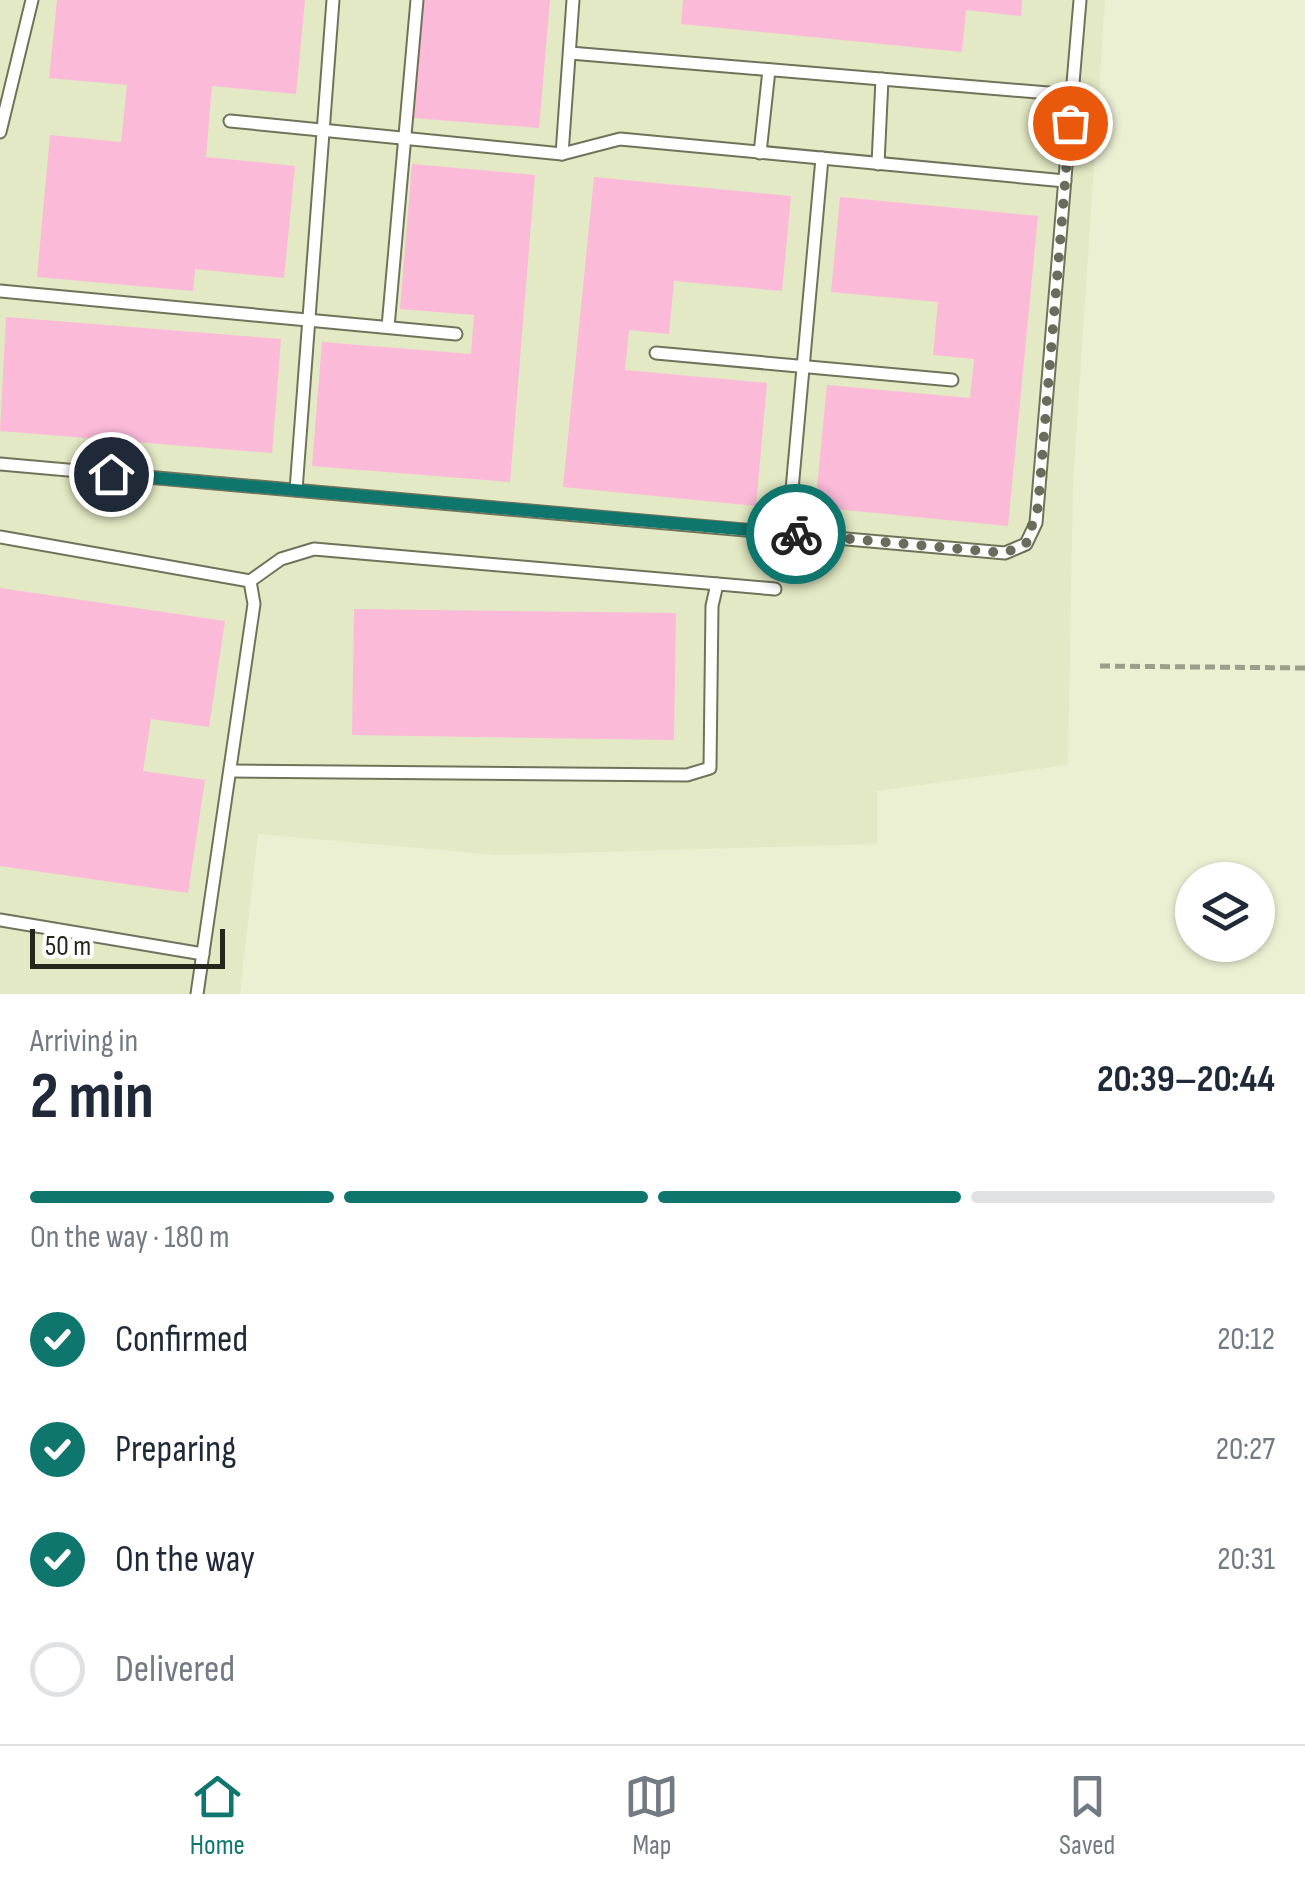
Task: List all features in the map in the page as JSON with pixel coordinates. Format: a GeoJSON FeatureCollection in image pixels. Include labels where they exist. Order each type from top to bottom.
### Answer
{"type":"FeatureCollection","features":[{"type":"Feature","properties":{"kind":"lane"},"geometry":{"type":"LineString","coordinates":[[0,132],[32,0]]}},
{"type":"Feature","properties":{"kind":"lane"},"geometry":{"type":"LineString","coordinates":[[296,490],[333,0]]}},
{"type":"Feature","properties":{"kind":"lane"},"geometry":{"type":"LineString","coordinates":[[388,328],[417,0]]}},
{"type":"Feature","properties":{"kind":"lane"},"geometry":{"type":"LineString","coordinates":[[562,154],[573,0]]}},
{"type":"Feature","properties":{"kind":"lane"},"geometry":{"type":"LineString","coordinates":[[0,464],[1005,553],[1026,544],[1038,507],[1080,0]]}},
{"type":"Feature","properties":{"kind":"lane"},"geometry":{"type":"LineString","coordinates":[[570,54],[1072,95]]}},
{"type":"Feature","properties":{"kind":"lane"},"geometry":{"type":"LineString","coordinates":[[760,153],[769,70]]}},
{"type":"Feature","properties":{"kind":"lane"},"geometry":{"type":"LineString","coordinates":[[878,164],[882,80]]}},
{"type":"Feature","properties":{"kind":"lane"},"geometry":{"type":"LineString","coordinates":[[230,121],[562,154],[620,139],[1065,181]]}},
{"type":"Feature","properties":{"kind":"lane"},"geometry":{"type":"LineString","coordinates":[[788,534],[822,158]]}},
{"type":"Feature","properties":{"kind":"lane"},"geometry":{"type":"LineString","coordinates":[[0,292],[456,334]]}},
{"type":"Feature","properties":{"kind":"lane"},"geometry":{"type":"LineString","coordinates":[[656,354],[952,380]]}},
{"type":"Feature","properties":{"kind":"lane"},"geometry":{"type":"LineString","coordinates":[[0,537],[250,581],[280,558],[314,549],[776,589]]}},
{"type":"Feature","properties":{"kind":"lane"},"geometry":{"type":"LineString","coordinates":[[196,994],[254,604],[250,581]]}},
{"type":"Feature","properties":{"kind":"lane"},"geometry":{"type":"LineString","coordinates":[[230,771],[688,775],[710,768],[712,606],[717,584]]}},
{"type":"Feature","properties":{"kind":"lane"},"geometry":{"type":"LineString","coordinates":[[0,920],[202,954]]}},
{"type":"Feature","properties":{"kind":"path"},"geometry":{"type":"LineString","coordinates":[[1100,666],[1305,668]]}},
{"type":"Feature","properties":{"kind":"shaded area"},"geometry":{"type":"Polygon","coordinates":[[[0,0],[1105,0],[1073,483],[1068,765],[877,791],[877,844],[497,855],[258,834],[240,994],[0,994],[0,0]]]}},
{"type":"Feature","properties":{"kind":"building"},"geometry":{"type":"Polygon","coordinates":[[[57,0],[305,0],[296,94],[212,86],[206,157],[295,166],[284,278],[195,269],[193,291],[37,277],[50,135],[121,142],[127,85],[49,78],[57,0]]]}},
{"type":"Feature","properties":{"kind":"building"},"geometry":{"type":"Polygon","coordinates":[[[423,0],[550,0],[539,128],[413,118],[423,0]]]}},
{"type":"Feature","properties":{"kind":"building"},"geometry":{"type":"Polygon","coordinates":[[[683,0],[1022,0],[1021,16],[966,10],[962,52],[681,24],[683,0]]]}},
{"type":"Feature","properties":{"kind":"building"},"geometry":{"type":"Polygon","coordinates":[[[412,164],[535,175],[510,482],[312,466],[322,342],[471,354],[474,315],[400,309],[412,164]]]}},
{"type":"Feature","properties":{"kind":"building"},"geometry":{"type":"Polygon","coordinates":[[[594,177],[791,196],[782,291],[674,281],[669,334],[629,330],[625,370],[767,383],[756,506],[563,487],[594,177]]]}},
{"type":"Feature","properties":{"kind":"building"},"geometry":{"type":"Polygon","coordinates":[[[840,197],[1038,216],[1008,526],[815,507],[827,385],[970,398],[974,359],[933,355],[938,302],[831,292],[840,197]]]}},
{"type":"Feature","properties":{"kind":"building"},"geometry":{"type":"Polygon","coordinates":[[[6,317],[281,339],[272,453],[0,431],[6,317]]]}},
{"type":"Feature","properties":{"kind":"building"},"geometry":{"type":"Polygon","coordinates":[[[0,588],[225,621],[209,727],[151,719],[143,771],[205,780],[188,893],[0,866],[0,588]]]}},
{"type":"Feature","properties":{"kind":"building"},"geometry":{"type":"Polygon","coordinates":[[[354,609],[676,613],[674,740],[352,735],[354,609]]]}},
{"type":"Feature","properties":{"kind":"way so far"},"geometry":{"type":"LineString","coordinates":[[796,534],[1005,553],[1026,544],[1036,524],[1038,507],[1070,123]]}},
{"type":"Feature","properties":{"kind":"route"},"geometry":{"type":"LineString","coordinates":[[111,474],[796,534]]}}]}
